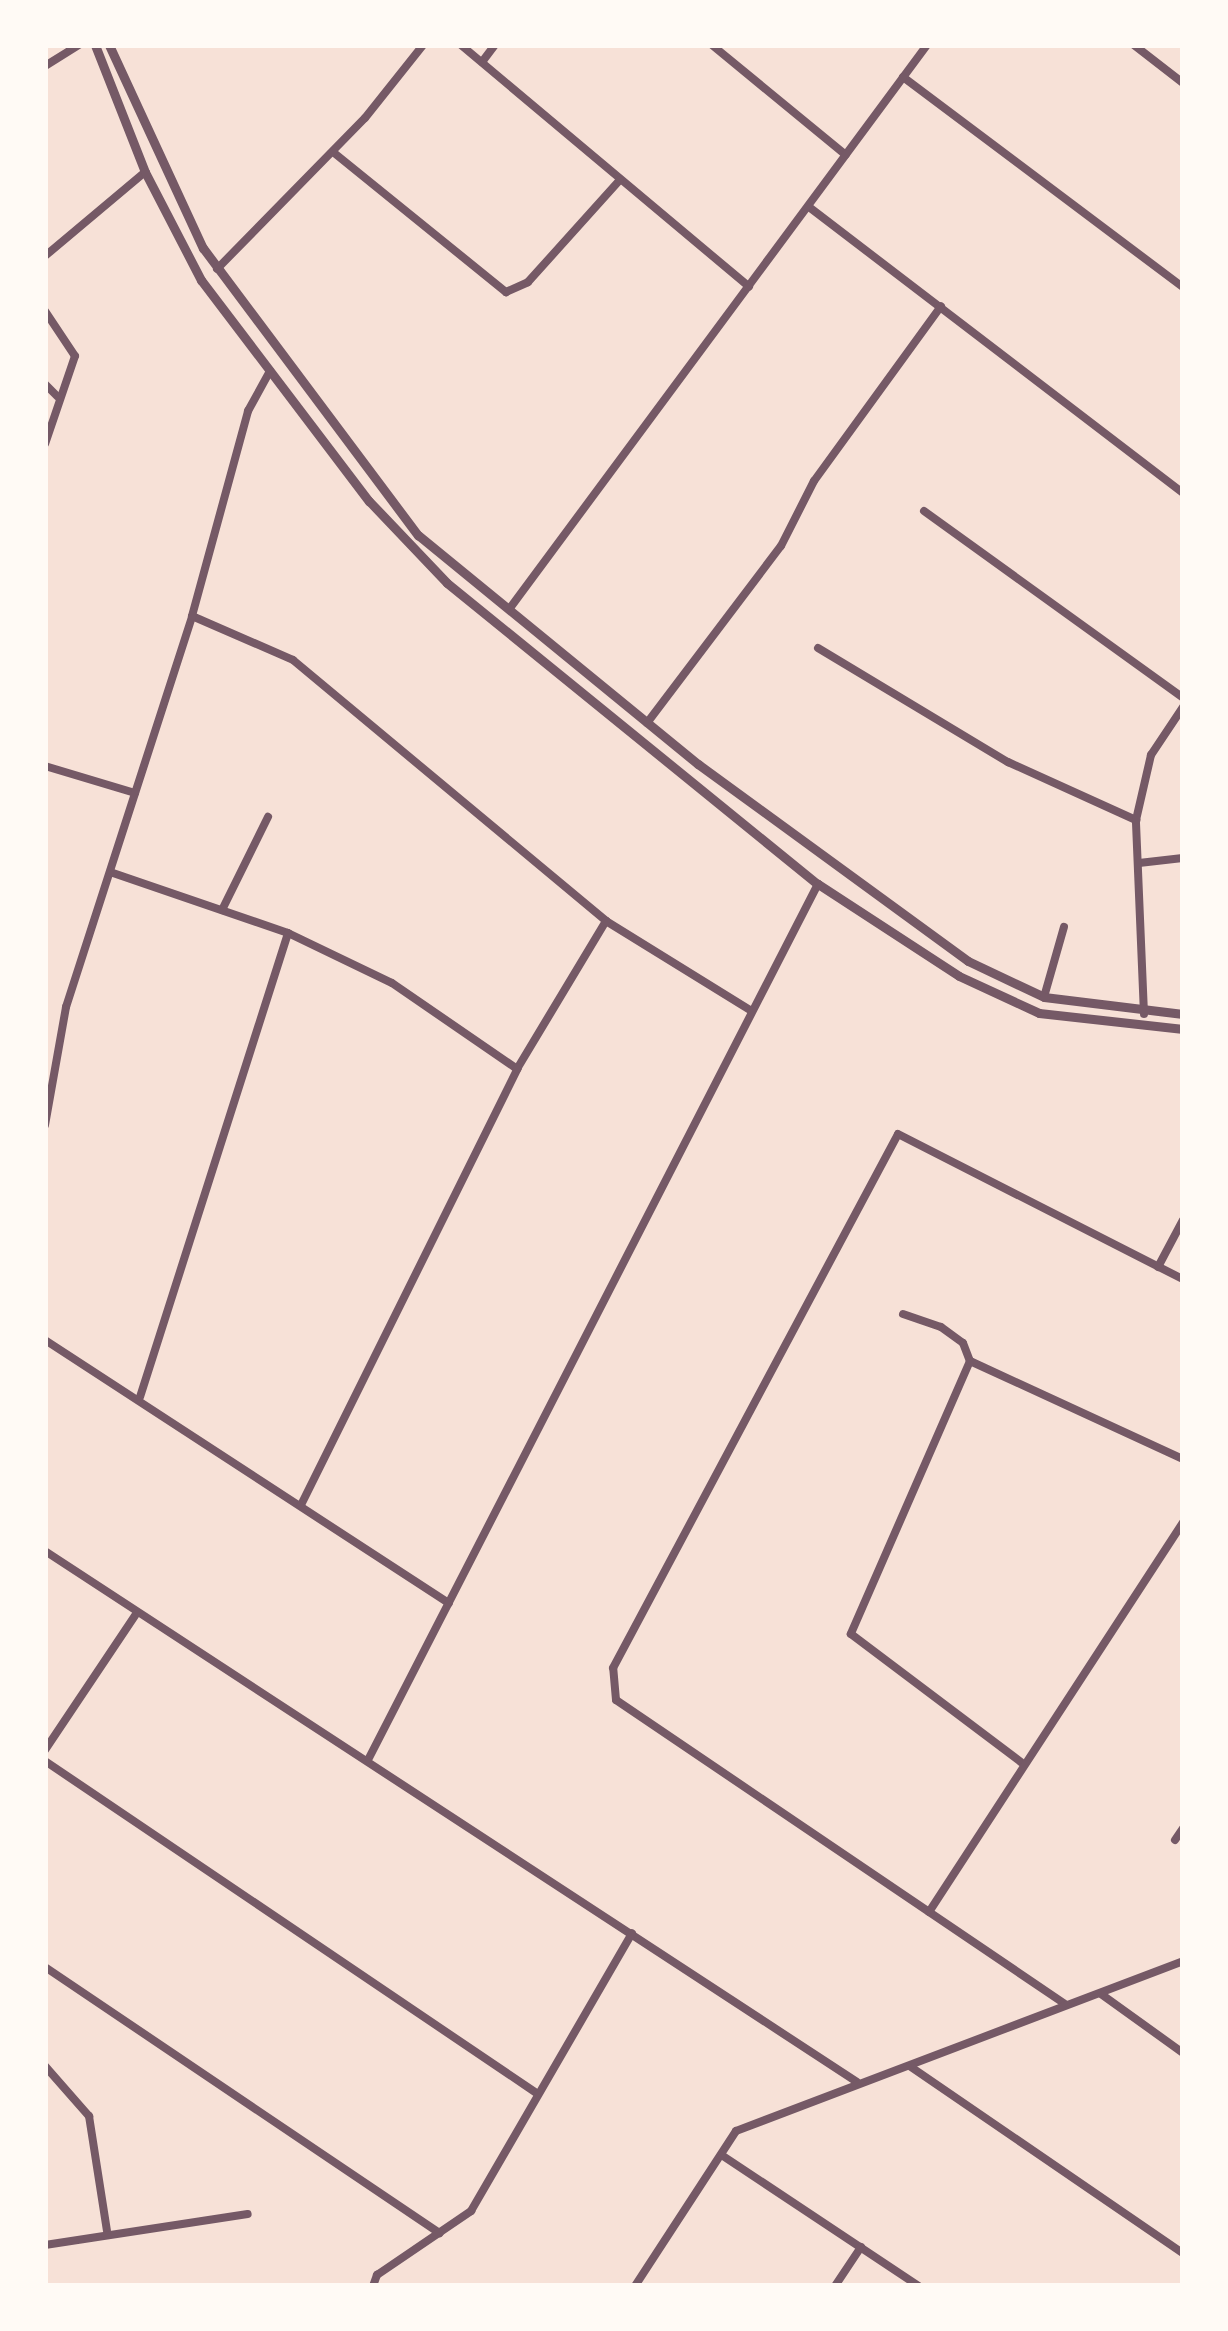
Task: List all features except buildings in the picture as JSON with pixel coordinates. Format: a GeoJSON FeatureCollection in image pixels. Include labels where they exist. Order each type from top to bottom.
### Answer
{"type":"FeatureCollection","features":[{"type":"Feature","properties":{"kind":"street"},"geometry":{"type":"LineString","coordinates":[[45,66],[79,45]]}},
{"type":"Feature","properties":{"kind":"street"},"geometry":{"type":"LineString","coordinates":[[95,45],[145,172],[201,280],[405,544],[818,884],[1013,1005],[1099,1024],[1183,1029]]}},
{"type":"Feature","properties":{"kind":"street"},"geometry":{"type":"LineString","coordinates":[[109,45],[160,165],[218,269],[418,535],[828,865],[968,961],[1044,997],[1144,1014],[1183,1014]]}},
{"type":"Feature","properties":{"kind":"street"},"geometry":{"type":"LineString","coordinates":[[218,269],[333,152],[423,45]]}},
{"type":"Feature","properties":{"kind":"street"},"geometry":{"type":"LineString","coordinates":[[461,45],[749,287]]}},
{"type":"Feature","properties":{"kind":"street"},"geometry":{"type":"LineString","coordinates":[[482,62],[495,45]]}},
{"type":"Feature","properties":{"kind":"street"},"geometry":{"type":"LineString","coordinates":[[712,45],[846,155]]}},
{"type":"Feature","properties":{"kind":"street"},"geometry":{"type":"LineString","coordinates":[[510,608],[927,45]]}},
{"type":"Feature","properties":{"kind":"street"},"geometry":{"type":"LineString","coordinates":[[1134,45],[1183,83]]}},
{"type":"Feature","properties":{"kind":"street"},"geometry":{"type":"LineString","coordinates":[[903,77],[1183,286]]}},
{"type":"Feature","properties":{"kind":"street"},"geometry":{"type":"LineString","coordinates":[[333,152],[506,292],[528,282],[620,180]]}},
{"type":"Feature","properties":{"kind":"street"},"geometry":{"type":"LineString","coordinates":[[45,256],[145,172]]}},
{"type":"Feature","properties":{"kind":"street"},"geometry":{"type":"LineString","coordinates":[[809,207],[1183,493]]}},
{"type":"Feature","properties":{"kind":"street"},"geometry":{"type":"LineString","coordinates":[[647,723],[781,546],[814,481],[941,306]]}},
{"type":"Feature","properties":{"kind":"street"},"geometry":{"type":"LineString","coordinates":[[45,311],[74,349],[45,444]]}},
{"type":"Feature","properties":{"kind":"street"},"geometry":{"type":"LineString","coordinates":[[45,1125],[66,1007],[113,873],[192,616],[248,410],[271,370]]}},
{"type":"Feature","properties":{"kind":"street"},"geometry":{"type":"LineString","coordinates":[[45,384],[58,397]]}},
{"type":"Feature","properties":{"kind":"street"},"geometry":{"type":"LineString","coordinates":[[925,511],[1183,698]]}},
{"type":"Feature","properties":{"kind":"street"},"geometry":{"type":"LineString","coordinates":[[192,616],[292,660],[606,921],[750,1010]]}},
{"type":"Feature","properties":{"kind":"street"},"geometry":{"type":"LineString","coordinates":[[818,648],[1008,762],[1136,820]]}},
{"type":"Feature","properties":{"kind":"street"},"geometry":{"type":"LineString","coordinates":[[598,704],[608,691]]}},
{"type":"Feature","properties":{"kind":"street"},"geometry":{"type":"LineString","coordinates":[[1144,1014],[1136,820],[1151,755],[1183,707]]}},
{"type":"Feature","properties":{"kind":"street"},"geometry":{"type":"LineString","coordinates":[[45,766],[135,793]]}},
{"type":"Feature","properties":{"kind":"street"},"geometry":{"type":"LineString","coordinates":[[222,910],[268,818]]}},
{"type":"Feature","properties":{"kind":"street"},"geometry":{"type":"LineString","coordinates":[[1138,863],[1183,858]]}},
{"type":"Feature","properties":{"kind":"street"},"geometry":{"type":"LineString","coordinates":[[113,873],[288,933],[448,1014],[517,1069]]}},
{"type":"Feature","properties":{"kind":"street"},"geometry":{"type":"LineString","coordinates":[[369,1758],[818,884]]}},
{"type":"Feature","properties":{"kind":"street"},"geometry":{"type":"LineString","coordinates":[[301,1505],[517,1069],[606,921]]}},
{"type":"Feature","properties":{"kind":"street"},"geometry":{"type":"LineString","coordinates":[[1044,997],[1064,927]]}},
{"type":"Feature","properties":{"kind":"street"},"geometry":{"type":"LineString","coordinates":[[140,1396],[288,933]]}},
{"type":"Feature","properties":{"kind":"street"},"geometry":{"type":"LineString","coordinates":[[1065,2004],[616,1700],[614,1668],[898,1134],[1183,1279]]}},
{"type":"Feature","properties":{"kind":"street"},"geometry":{"type":"LineString","coordinates":[[1158,1267],[1183,1220]]}},
{"type":"Feature","properties":{"kind":"street"},"geometry":{"type":"LineString","coordinates":[[904,1314],[963,1343],[970,1361],[1183,1459]]}},
{"type":"Feature","properties":{"kind":"street"},"geometry":{"type":"LineString","coordinates":[[45,1340],[140,1396],[449,1603]]}},
{"type":"Feature","properties":{"kind":"street"},"geometry":{"type":"LineString","coordinates":[[970,1361],[850,1634],[1021,1762]]}},
{"type":"Feature","properties":{"kind":"street"},"geometry":{"type":"LineString","coordinates":[[929,1912],[1021,1762],[1183,1522]]}},
{"type":"Feature","properties":{"kind":"street"},"geometry":{"type":"LineString","coordinates":[[45,1551],[136,1614],[369,1758],[857,2082]]}},
{"type":"Feature","properties":{"kind":"street"},"geometry":{"type":"LineString","coordinates":[[45,1750],[136,1614]]}},
{"type":"Feature","properties":{"kind":"street"},"geometry":{"type":"LineString","coordinates":[[45,1761],[538,2094]]}},
{"type":"Feature","properties":{"kind":"street"},"geometry":{"type":"LineString","coordinates":[[1174,1840],[1183,1828]]}},
{"type":"Feature","properties":{"kind":"street"},"geometry":{"type":"LineString","coordinates":[[374,2286],[377,2275],[471,2211],[632,1933]]}},
{"type":"Feature","properties":{"kind":"street"},"geometry":{"type":"LineString","coordinates":[[634,2286],[736,2131],[1183,1961]]}},
{"type":"Feature","properties":{"kind":"street"},"geometry":{"type":"LineString","coordinates":[[45,1967],[440,2233]]}},
{"type":"Feature","properties":{"kind":"street"},"geometry":{"type":"LineString","coordinates":[[1100,1994],[1183,2053]]}},
{"type":"Feature","properties":{"kind":"street"},"geometry":{"type":"LineString","coordinates":[[45,2066],[89,2116],[107,2230]]}},
{"type":"Feature","properties":{"kind":"street"},"geometry":{"type":"LineString","coordinates":[[910,2066],[1183,2253]]}},
{"type":"Feature","properties":{"kind":"street"},"geometry":{"type":"LineString","coordinates":[[723,2156],[919,2286]]}},
{"type":"Feature","properties":{"kind":"street"},"geometry":{"type":"LineString","coordinates":[[45,2245],[107,2230],[248,2214]]}},
{"type":"Feature","properties":{"kind":"street"},"geometry":{"type":"LineString","coordinates":[[835,2286],[861,2247]]}}]}
